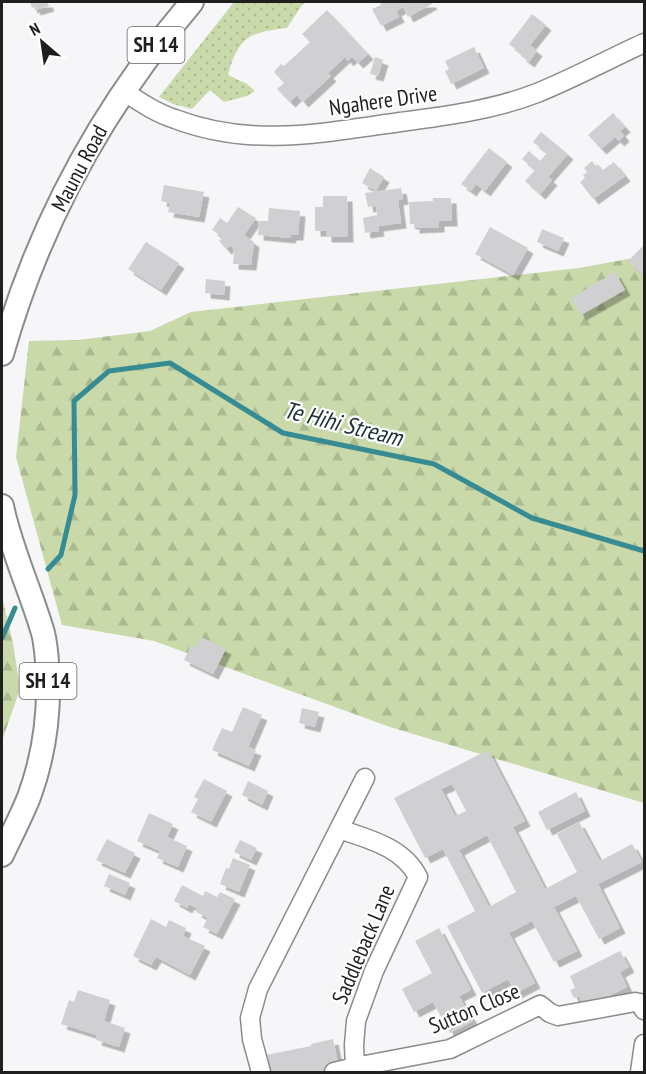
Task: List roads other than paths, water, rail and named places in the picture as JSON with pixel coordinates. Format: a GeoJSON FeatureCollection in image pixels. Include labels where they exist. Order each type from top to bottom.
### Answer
{"type":"FeatureCollection","features":[{"type":"Feature","properties":{"kind":"main road","name":"Maunu Road"},"geometry":{"type":"LineString","coordinates":[[2,354],[22,291],[41,243],[91,142],[140,66],[192,2]]}},
{"type":"Feature","properties":{"kind":"main road","name":"SH 14"},"geometry":{"type":"LineString","coordinates":[[2,506],[9,536],[44,635],[48,691],[43,744],[37,771],[28,798],[2,855]]}},
{"type":"Feature","properties":{"kind":"street","name":"Ngahere Drive"},"geometry":{"type":"LineString","coordinates":[[123,91],[152,109],[175,119],[222,132],[277,137],[311,135],[485,109],[538,92],[645,43]]}},
{"type":"Feature","properties":{"kind":"street"},"geometry":{"type":"LineString","coordinates":[[261,1072],[252,1039],[250,1018],[258,989],[365,778]]}},
{"type":"Feature","properties":{"kind":"street","name":"Saddleback Lane"},"geometry":{"type":"LineString","coordinates":[[339,829],[389,848],[406,860],[418,877],[374,970],[356,1021],[355,1070]]}},
{"type":"Feature","properties":{"kind":"street","name":"Sutton Close"},"geometry":{"type":"LineString","coordinates":[[355,1070],[450,1049],[540,1005],[558,1016],[635,1002],[640,1003],[645,1010]]}},
{"type":"Feature","properties":{"kind":"street"},"geometry":{"type":"LineString","coordinates":[[640,1072],[645,1044]]}},
{"type":"Feature","properties":{"kind":"street"},"geometry":{"type":"LineString","coordinates":[[334,1072],[355,1070]]}},
{"type":"Feature","properties":{"kind":"waterway","name":"Te Hihi Stream"},"geometry":{"type":"LineString","coordinates":[[48,569],[61,555],[75,495],[74,401],[109,371],[170,363],[283,433],[434,464],[532,518],[644,551]]}},
{"type":"Feature","properties":{"kind":"waterway","name":"Te Hihi Stream"},"geometry":{"type":"LineString","coordinates":[[2,638],[15,608]]}}]}
